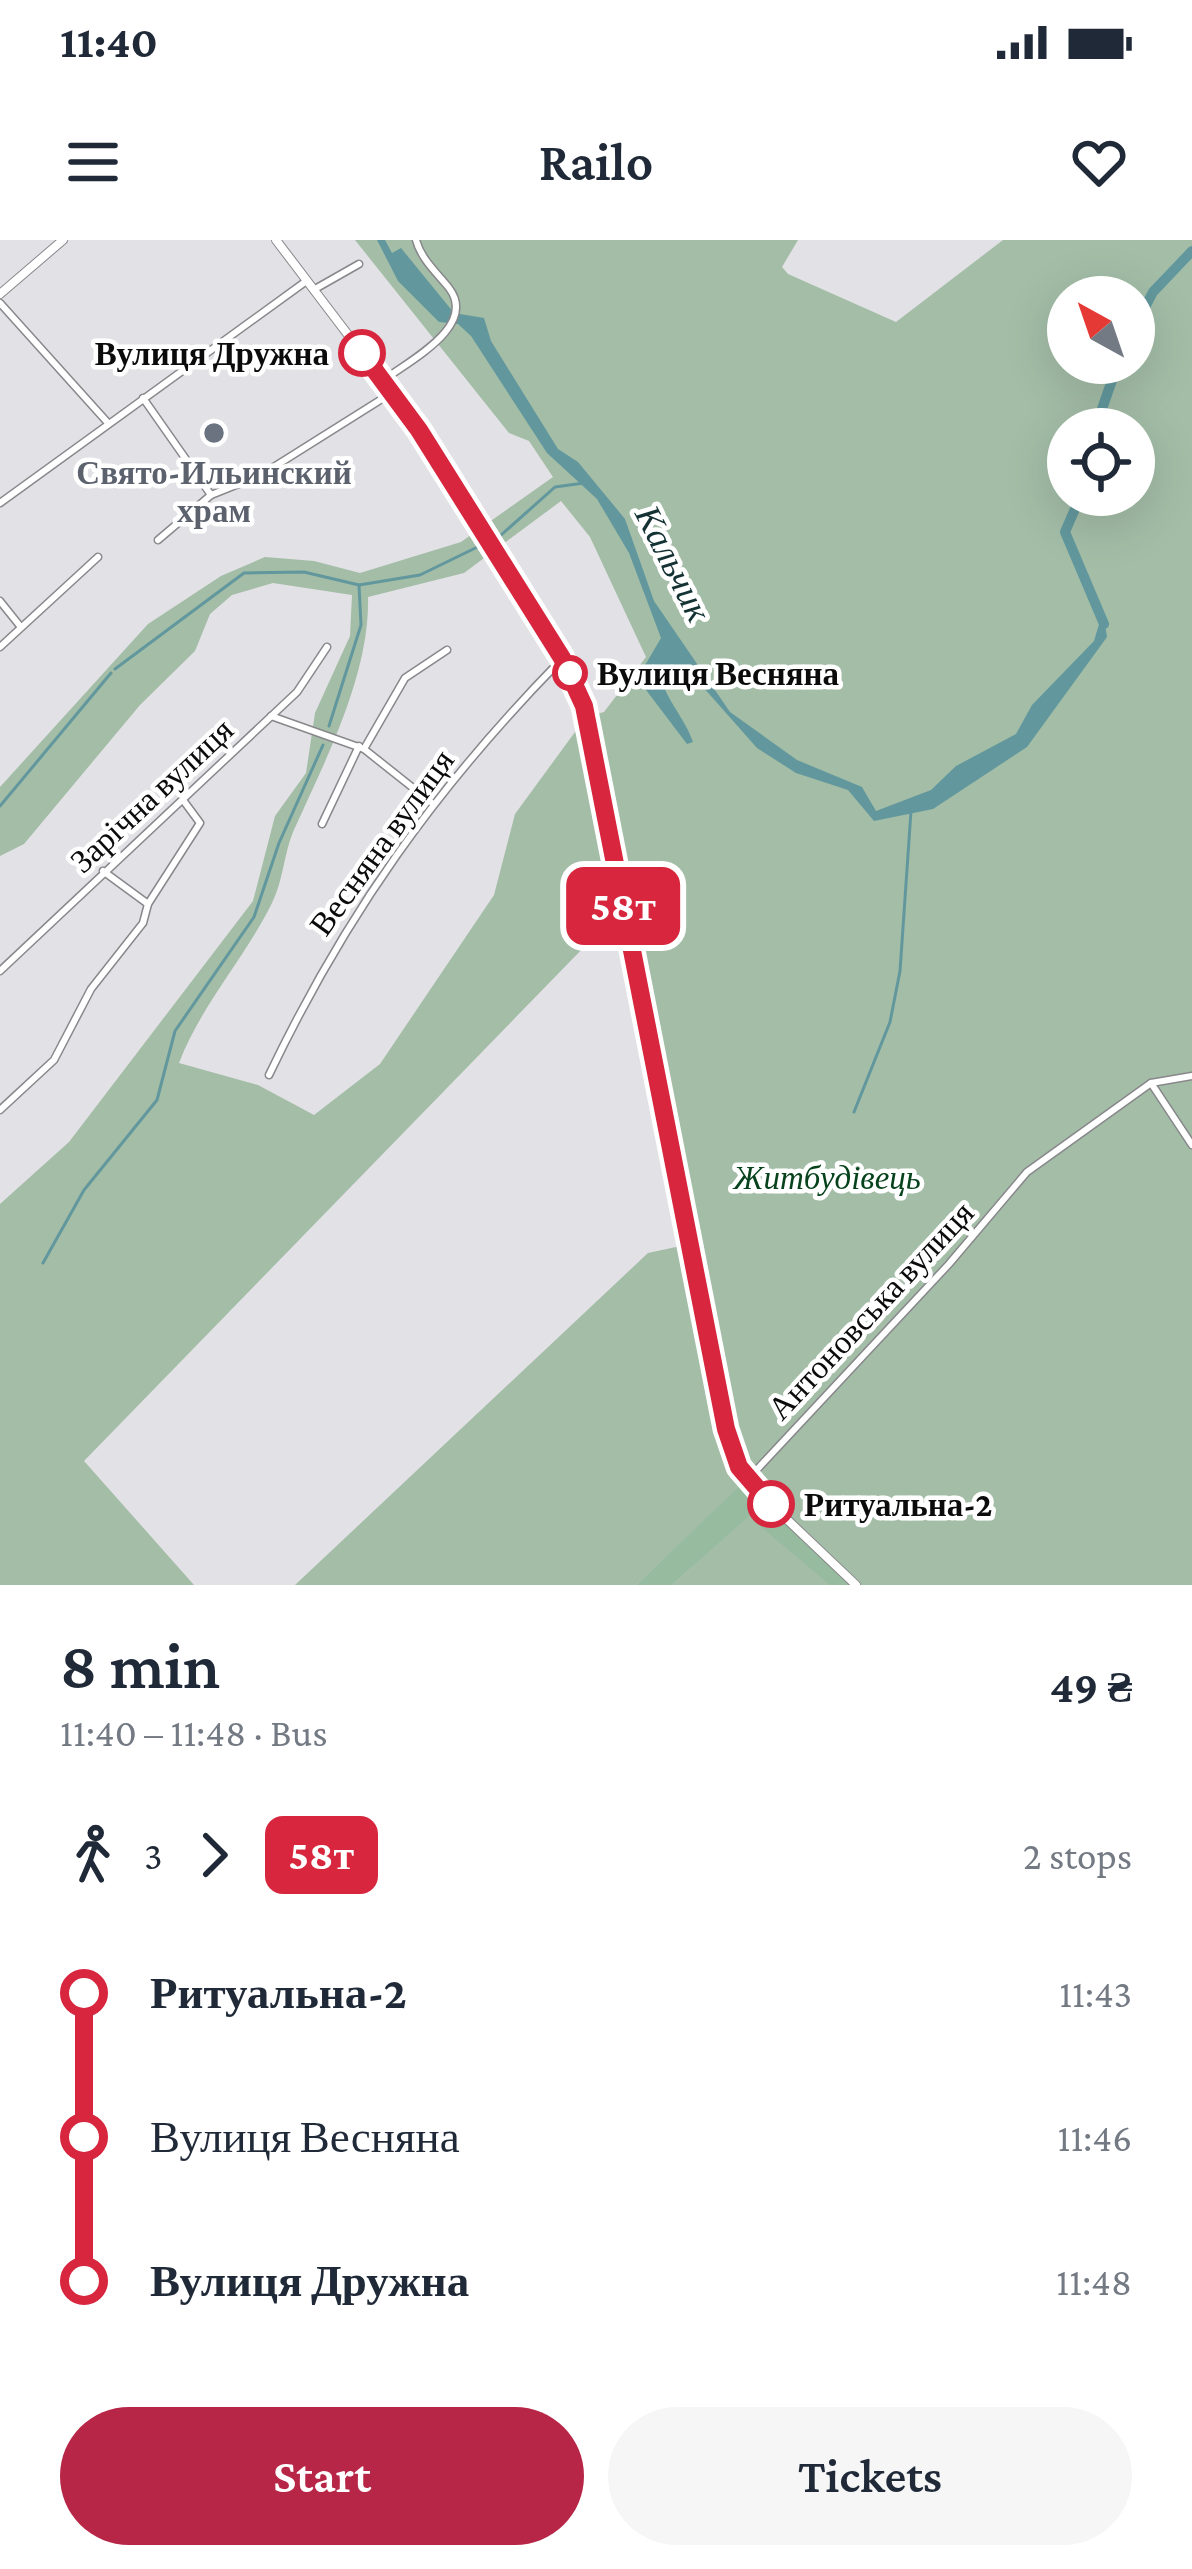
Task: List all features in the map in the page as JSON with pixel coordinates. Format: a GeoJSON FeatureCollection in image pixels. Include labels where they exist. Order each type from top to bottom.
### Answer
{"type":"FeatureCollection","features":[{"type":"Feature","properties":{"kind":"street"},"geometry":{"type":"LineString","coordinates":[[63,240],[0,298],[108,423]]}},
{"type":"Feature","properties":{"kind":"street"},"geometry":{"type":"LineString","coordinates":[[276,240],[393,392],[562,658],[586,717],[726,1429],[747,1479],[856,1585]]}},
{"type":"Feature","properties":{"kind":"street"},"geometry":{"type":"LineString","coordinates":[[384,380],[449,330],[458,312],[454,295],[416,240]]}},
{"type":"Feature","properties":{"kind":"street"},"geometry":{"type":"LineString","coordinates":[[0,503],[308,286],[359,264]]}},
{"type":"Feature","properties":{"kind":"street"},"geometry":{"type":"LineString","coordinates":[[158,540],[211,495],[260,475],[393,392]]}},
{"type":"Feature","properties":{"kind":"street"},"geometry":{"type":"LineString","coordinates":[[143,398],[211,495]]}},
{"type":"Feature","properties":{"kind":"street"},"geometry":{"type":"LineString","coordinates":[[0,646],[98,557]]}},
{"type":"Feature","properties":{"kind":"street"},"geometry":{"type":"LineString","coordinates":[[0,601],[21,627]]}},
{"type":"Feature","properties":{"kind":"street","name":"Зарічна вулиця"},"geometry":{"type":"LineString","coordinates":[[0,970],[297,692],[327,647]]}},
{"type":"Feature","properties":{"kind":"street","name":"Весняна вулиця"},"geometry":{"type":"LineString","coordinates":[[322,824],[405,678],[447,650]]}},
{"type":"Feature","properties":{"kind":"street","name":"Весняна вулиця"},"geometry":{"type":"LineString","coordinates":[[269,1075],[349,920],[432,803],[562,658]]}},
{"type":"Feature","properties":{"kind":"street"},"geometry":{"type":"LineString","coordinates":[[271,716],[362,747],[432,803]]}},
{"type":"Feature","properties":{"kind":"street"},"geometry":{"type":"LineString","coordinates":[[1,1106],[50,1067],[96,982],[143,923],[148,904],[200,823],[182,800]]}},
{"type":"Feature","properties":{"kind":"street"},"geometry":{"type":"LineString","coordinates":[[103,871],[148,904]]}},
{"type":"Feature","properties":{"kind":"street"},"geometry":{"type":"LineString","coordinates":[[1192,1076],[1151,1083],[1192,1145]]}},
{"type":"Feature","properties":{"kind":"street","name":"Антоновська вулиця"},"geometry":{"type":"LineString","coordinates":[[747,1479],[949,1264],[1027,1172],[1151,1083]]}},
{"type":"Feature","properties":{"kind":"green space","name":"Житбудівець"},"geometry":{"type":"Polygon","coordinates":[[[355,240],[798,240],[782,267],[788,274],[896,322],[1003,240],[1192,240],[1192,1585],[672,1585],[766,1500],[747,1480],[636,1585],[295,1585],[648,1253],[690,1244],[623,907],[84,1461],[194,1585],[0,1585],[0,1204],[69,1142],[253,901],[275,816],[306,773],[315,713],[350,636],[352,595],[273,583],[232,595],[210,614],[195,651],[140,705],[24,844],[0,856],[0,787],[148,624],[221,576],[265,557],[314,561],[360,573],[461,542],[553,477],[529,441],[509,433],[355,240]],[[561,501],[464,573],[368,597],[367,627],[354,687],[293,832],[276,895],[199,1021],[179,1063],[258,1085],[314,1115],[380,1064],[494,895],[515,814],[586,717],[604,712],[646,657],[590,537],[561,501]]]}},
{"type":"Feature","properties":{"kind":"green space"},"geometry":{"type":"Polygon","coordinates":[[[747,1479],[767,1500],[672,1585],[636,1585],[747,1479]]]}},
{"type":"Feature","properties":{"kind":"green space"},"geometry":{"type":"Polygon","coordinates":[[[766,1510],[855,1585],[830,1585],[759,1525],[756,1518],[766,1510]]]}},
{"type":"Feature","properties":{"kind":"water"},"geometry":{"type":"Polygon","coordinates":[[[377,240],[385,240],[392,253],[401,248],[454,313],[484,318],[491,341],[558,449],[578,462],[625,519],[654,601],[730,712],[797,760],[862,787],[876,811],[931,790],[956,766],[1016,734],[1032,705],[1094,641],[1103,611],[1107,637],[1027,747],[933,809],[874,821],[848,790],[796,773],[757,748],[703,687],[668,668],[659,671],[693,742],[687,744],[646,690],[641,672],[661,638],[629,553],[597,499],[547,453],[471,336],[458,324],[439,322],[398,281],[377,240]]]}},
{"type":"Feature","properties":{"kind":"waterway","name":"Кальчик"},"geometry":{"type":"LineString","coordinates":[[1155,290],[1192,251]]}},
{"type":"Feature","properties":{"kind":"waterway","name":"Кальчик"},"geometry":{"type":"LineString","coordinates":[[1102,408],[1111,384]]}},
{"type":"Feature","properties":{"kind":"waterway"},"geometry":{"type":"LineString","coordinates":[[115,669],[244,573],[304,572],[359,585],[420,575],[500,536],[555,487],[584,483]]}},
{"type":"Feature","properties":{"kind":"waterway","name":"Кальчик"},"geometry":{"type":"LineString","coordinates":[[1072,516],[1065,532],[1104,624]]}},
{"type":"Feature","properties":{"kind":"waterway"},"geometry":{"type":"LineString","coordinates":[[329,726],[361,625],[359,585]]}},
{"type":"Feature","properties":{"kind":"waterway"},"geometry":{"type":"LineString","coordinates":[[0,806],[111,673]]}},
{"type":"Feature","properties":{"kind":"waterway"},"geometry":{"type":"LineString","coordinates":[[43,1263],[84,1190],[157,1100],[175,1031],[254,917],[279,843],[323,745]]}},
{"type":"Feature","properties":{"kind":"waterway"},"geometry":{"type":"LineString","coordinates":[[854,1112],[890,1022],[900,971],[911,811]]}},
{"type":"Feature","properties":{"kind":"bus line","name":"58т"},"geometry":{"type":"LineString","coordinates":[[362,353],[419,430],[562,658],[584,706],[726,1429],[739,1467],[771,1504]]}},
{"type":"Feature","properties":{"kind":"place","name":"Вулиця Дружна"},"geometry":{"type":"Point","coordinates":[362,353]}},
{"type":"Feature","properties":{"kind":"place","name":"Свято-Ильинский храм"},"geometry":{"type":"Point","coordinates":[214,433]}},
{"type":"Feature","properties":{"kind":"place","name":"Вулиця Весняна"},"geometry":{"type":"Point","coordinates":[570,673]}},
{"type":"Feature","properties":{"kind":"place","name":"Ритуальна-2"},"geometry":{"type":"Point","coordinates":[771,1504]}}]}
